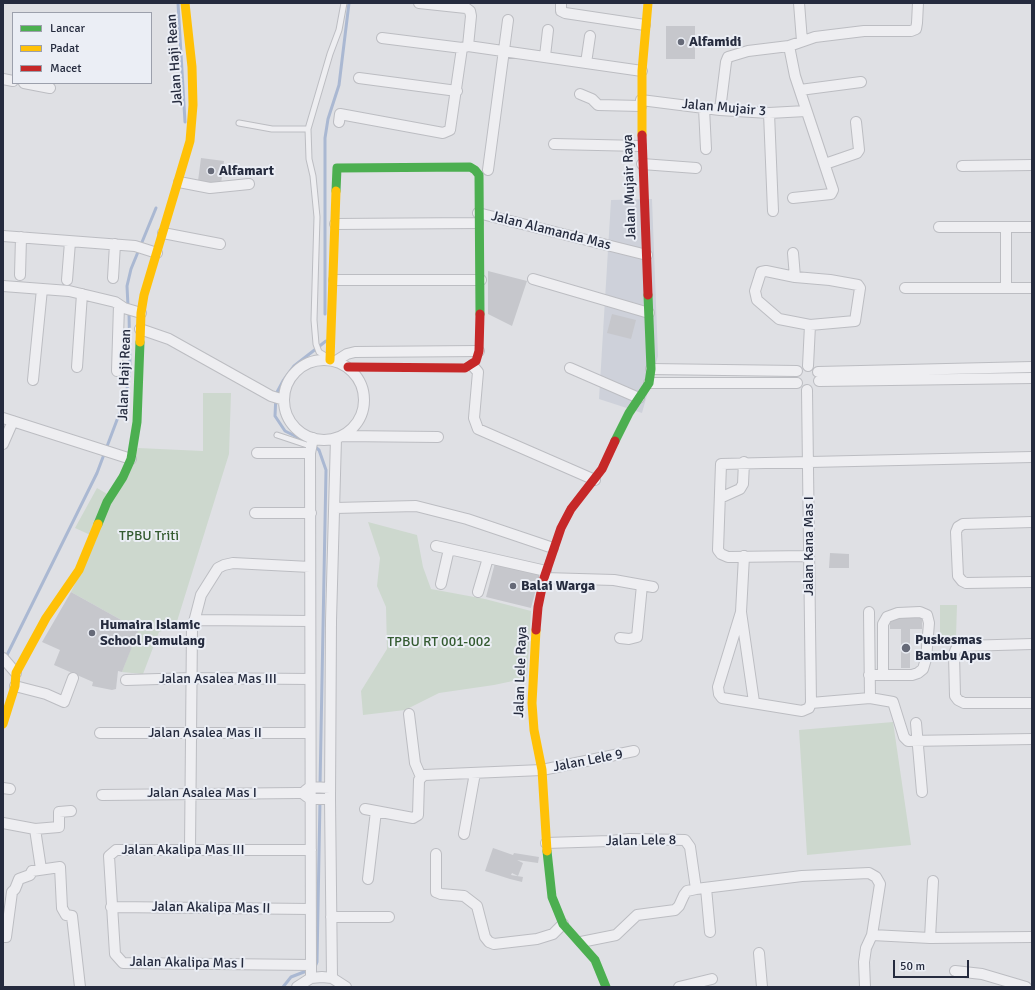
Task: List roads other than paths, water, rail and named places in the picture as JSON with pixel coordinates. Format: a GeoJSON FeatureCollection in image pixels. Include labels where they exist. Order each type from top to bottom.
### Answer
{"type":"FeatureCollection","features":[{"type":"Feature","properties":{"kind":"street","name":"Jalan Haji Rean"},"geometry":{"type":"LineString","coordinates":[[3,722],[15,686],[10,665],[46,618],[79,570],[107,502],[123,477],[131,459],[137,422],[140,330],[130,309],[144,295],[190,141],[193,105],[192,67],[185,3]]}},
{"type":"Feature","properties":{"kind":"street"},"geometry":{"type":"LineString","coordinates":[[339,122],[340,114],[447,132],[452,126],[471,16],[470,11],[466,8],[453,5],[419,3]]}},
{"type":"Feature","properties":{"kind":"street"},"geometry":{"type":"LineString","coordinates":[[561,3],[561,11],[565,13],[645,26]]}},
{"type":"Feature","properties":{"kind":"street","name":"Jalan Mujair Raya"},"geometry":{"type":"LineString","coordinates":[[648,3],[642,71],[641,146],[650,313],[651,369]]}},
{"type":"Feature","properties":{"kind":"street"},"geometry":{"type":"LineString","coordinates":[[799,3],[802,42]]}},
{"type":"Feature","properties":{"kind":"street"},"geometry":{"type":"LineString","coordinates":[[720,110],[726,62],[728,57],[748,51],[790,46],[815,37],[864,31],[911,31],[916,29],[918,3]]}},
{"type":"Feature","properties":{"kind":"street"},"geometry":{"type":"LineString","coordinates":[[488,170],[508,20]]}},
{"type":"Feature","properties":{"kind":"street"},"geometry":{"type":"LineString","coordinates":[[545,56],[548,30]]}},
{"type":"Feature","properties":{"kind":"street"},"geometry":{"type":"LineString","coordinates":[[586,63],[590,36]]}},
{"type":"Feature","properties":{"kind":"street"},"geometry":{"type":"LineString","coordinates":[[382,38],[505,50],[642,71]]}},
{"type":"Feature","properties":{"kind":"street"},"geometry":{"type":"LineString","coordinates":[[790,46],[795,76],[825,164],[832,193],[816,197],[793,198]]}},
{"type":"Feature","properties":{"kind":"street"},"geometry":{"type":"LineString","coordinates":[[359,78],[457,91]]}},
{"type":"Feature","properties":{"kind":"street"},"geometry":{"type":"LineString","coordinates":[[800,90],[860,82]]}},
{"type":"Feature","properties":{"kind":"street"},"geometry":{"type":"LineString","coordinates":[[29,84],[50,88]]}},
{"type":"Feature","properties":{"kind":"street","name":"Jalan Mujair 3"},"geometry":{"type":"LineString","coordinates":[[580,94],[592,99],[598,105],[641,103],[769,113],[806,111]]}},
{"type":"Feature","properties":{"kind":"street"},"geometry":{"type":"LineString","coordinates":[[704,108],[706,149]]}},
{"type":"Feature","properties":{"kind":"street"},"geometry":{"type":"LineString","coordinates":[[769,113],[773,211]]}},
{"type":"Feature","properties":{"kind":"street"},"geometry":{"type":"LineString","coordinates":[[825,164],[857,153],[859,150],[856,122]]}},
{"type":"Feature","properties":{"kind":"street"},"geometry":{"type":"LineString","coordinates":[[554,144],[641,146]]}},
{"type":"Feature","properties":{"kind":"street"},"geometry":{"type":"LineString","coordinates":[[642,164],[696,168]]}},
{"type":"Feature","properties":{"kind":"street"},"geometry":{"type":"LineString","coordinates":[[962,166],[1032,165]]}},
{"type":"Feature","properties":{"kind":"street"},"geometry":{"type":"LineString","coordinates":[[311,978],[310,799],[306,790],[310,733],[311,446],[289,420],[284,400],[285,390],[289,379],[296,371],[314,361],[333,361],[348,367],[465,368],[472,365],[476,361],[479,351],[481,280],[478,218],[479,174],[470,167],[337,168],[333,361]]}},
{"type":"Feature","properties":{"kind":"street"},"geometry":{"type":"LineString","coordinates":[[179,182],[210,188],[249,184]]}},
{"type":"Feature","properties":{"kind":"street","name":"Jalan Alamanda Mas"},"geometry":{"type":"LineString","coordinates":[[335,224],[478,218],[647,255]]}},
{"type":"Feature","properties":{"kind":"street"},"geometry":{"type":"LineString","coordinates":[[939,227],[1032,227]]}},
{"type":"Feature","properties":{"kind":"street"},"geometry":{"type":"LineString","coordinates":[[1006,227],[1006,287]]}},
{"type":"Feature","properties":{"kind":"street"},"geometry":{"type":"LineString","coordinates":[[163,233],[220,244]]}},
{"type":"Feature","properties":{"kind":"street"},"geometry":{"type":"LineString","coordinates":[[3,236],[135,246],[156,253]]}},
{"type":"Feature","properties":{"kind":"street"},"geometry":{"type":"LineString","coordinates":[[20,275],[21,237]]}},
{"type":"Feature","properties":{"kind":"street"},"geometry":{"type":"LineString","coordinates":[[67,280],[70,242]]}},
{"type":"Feature","properties":{"kind":"street"},"geometry":{"type":"LineString","coordinates":[[113,278],[115,244]]}},
{"type":"Feature","properties":{"kind":"street"},"geometry":{"type":"LineString","coordinates":[[793,253],[795,277]]}},
{"type":"Feature","properties":{"kind":"street"},"geometry":{"type":"LineString","coordinates":[[766,271],[795,277],[830,280],[858,285],[860,288],[856,321],[810,325],[779,319],[757,300],[755,291],[761,272],[766,271]]}},
{"type":"Feature","properties":{"kind":"street"},"geometry":{"type":"LineString","coordinates":[[533,279],[650,313]]}},
{"type":"Feature","properties":{"kind":"street"},"geometry":{"type":"LineString","coordinates":[[334,280],[481,280]]}},
{"type":"Feature","properties":{"kind":"street"},"geometry":{"type":"LineString","coordinates":[[3,286],[70,291],[130,309],[117,371]]}},
{"type":"Feature","properties":{"kind":"street"},"geometry":{"type":"LineString","coordinates":[[905,288],[1032,288]]}},
{"type":"Feature","properties":{"kind":"street"},"geometry":{"type":"LineString","coordinates":[[33,380],[42,289]]}},
{"type":"Feature","properties":{"kind":"street"},"geometry":{"type":"LineString","coordinates":[[77,367],[82,294]]}},
{"type":"Feature","properties":{"kind":"street"},"geometry":{"type":"LineString","coordinates":[[808,366],[810,325]]}},
{"type":"Feature","properties":{"kind":"street"},"geometry":{"type":"LineString","coordinates":[[140,330],[169,339],[271,396],[284,400]]}},
{"type":"Feature","properties":{"kind":"street"},"geometry":{"type":"LineString","coordinates":[[333,361],[355,352],[479,351]]}},
{"type":"Feature","properties":{"kind":"street"},"geometry":{"type":"LineString","coordinates":[[472,365],[478,372],[474,418],[478,429],[595,480]]}},
{"type":"Feature","properties":{"kind":"street"},"geometry":{"type":"LineString","coordinates":[[797,383],[796,375],[800,368],[808,366],[812,367],[818,377]]}},
{"type":"Feature","properties":{"kind":"street"},"geometry":{"type":"LineString","coordinates":[[332,978],[330,799],[331,620],[335,508],[339,437],[357,422],[362,413],[364,403],[361,383],[348,367]]}},
{"type":"Feature","properties":{"kind":"street"},"geometry":{"type":"LineString","coordinates":[[818,377],[1032,367]]}},
{"type":"Feature","properties":{"kind":"street"},"geometry":{"type":"LineString","coordinates":[[570,368],[639,398]]}},
{"type":"Feature","properties":{"kind":"street"},"geometry":{"type":"LineString","coordinates":[[651,369],[797,372]]}},
{"type":"Feature","properties":{"kind":"street","name":"Jalan Lele Raya"},"geometry":{"type":"LineString","coordinates":[[606,987],[595,960],[581,942],[563,924],[552,897],[546,843],[542,770],[534,730],[532,703],[536,622],[545,574],[561,528],[571,508],[595,480],[602,469],[629,413],[649,383],[651,369]]}},
{"type":"Feature","properties":{"kind":"street"},"geometry":{"type":"LineString","coordinates":[[818,377],[1032,378]]}},
{"type":"Feature","properties":{"kind":"street"},"geometry":{"type":"LineString","coordinates":[[649,383],[797,383],[806,390],[814,387],[818,377]]}},
{"type":"Feature","properties":{"kind":"street","name":"Jalan Kana Mas I"},"geometry":{"type":"LineString","coordinates":[[806,390],[809,462],[811,703]]}},
{"type":"Feature","properties":{"kind":"street"},"geometry":{"type":"LineString","coordinates":[[3,444],[8,419],[131,459]]}},
{"type":"Feature","properties":{"kind":"street"},"geometry":{"type":"LineString","coordinates":[[257,453],[311,446],[339,437],[438,437]]}},
{"type":"Feature","properties":{"kind":"street"},"geometry":{"type":"LineString","coordinates":[[809,556],[728,557],[721,554],[718,550],[721,464],[744,462],[1032,457]]}},
{"type":"Feature","properties":{"kind":"street"},"geometry":{"type":"LineString","coordinates":[[720,498],[740,489],[743,484],[744,462]]}},
{"type":"Feature","properties":{"kind":"street"},"geometry":{"type":"LineString","coordinates":[[335,508],[416,506],[467,519],[554,548]]}},
{"type":"Feature","properties":{"kind":"street"},"geometry":{"type":"LineString","coordinates":[[255,513],[310,513]]}},
{"type":"Feature","properties":{"kind":"street"},"geometry":{"type":"LineString","coordinates":[[1032,522],[963,524],[958,527],[956,532],[958,576],[962,581],[966,583],[1032,582]]}},
{"type":"Feature","properties":{"kind":"street"},"geometry":{"type":"LineString","coordinates":[[436,546],[488,558],[545,574],[614,580],[653,587]]}},
{"type":"Feature","properties":{"kind":"street"},"geometry":{"type":"LineString","coordinates":[[441,584],[449,549]]}},
{"type":"Feature","properties":{"kind":"street"},"geometry":{"type":"LineString","coordinates":[[744,556],[741,612],[754,702]]}},
{"type":"Feature","properties":{"kind":"street"},"geometry":{"type":"LineString","coordinates":[[478,592],[488,558]]}},
{"type":"Feature","properties":{"kind":"street"},"geometry":{"type":"LineString","coordinates":[[190,849],[192,627],[201,595],[218,568],[224,565],[233,563],[310,567]]}},
{"type":"Feature","properties":{"kind":"street"},"geometry":{"type":"LineString","coordinates":[[620,638],[629,639],[637,636],[642,585]]}},
{"type":"Feature","properties":{"kind":"street"},"geometry":{"type":"LineString","coordinates":[[741,612],[718,687],[719,694],[722,698],[802,711],[809,708],[811,703],[870,698],[893,702],[904,737],[908,741],[1032,739]]}},
{"type":"Feature","properties":{"kind":"street"},"geometry":{"type":"LineString","coordinates":[[869,612],[870,698]]}},
{"type":"Feature","properties":{"kind":"street"},"geometry":{"type":"LineString","coordinates":[[869,675],[912,675],[923,669],[926,659],[928,617],[924,613],[891,614],[885,620],[883,629],[883,674]]}},
{"type":"Feature","properties":{"kind":"street"},"geometry":{"type":"LineString","coordinates":[[194,622],[198,620],[310,621]]}},
{"type":"Feature","properties":{"kind":"street"},"geometry":{"type":"LineString","coordinates":[[869,630],[883,629]]}},
{"type":"Feature","properties":{"kind":"street"},"geometry":{"type":"LineString","coordinates":[[1032,644],[963,646],[956,649],[954,654],[955,696],[958,700],[964,703],[1032,703]]}},
{"type":"Feature","properties":{"kind":"street"},"geometry":{"type":"LineString","coordinates":[[15,686],[46,694],[64,702],[72,678]]}},
{"type":"Feature","properties":{"kind":"street","name":"Jalan Asalea Mas III"},"geometry":{"type":"LineString","coordinates":[[126,680],[192,678],[310,679]]}},
{"type":"Feature","properties":{"kind":"street"},"geometry":{"type":"LineString","coordinates":[[365,809],[413,818],[418,815],[421,777],[415,763],[409,714]]}},
{"type":"Feature","properties":{"kind":"street"},"geometry":{"type":"LineString","coordinates":[[916,722],[919,741],[922,792]]}},
{"type":"Feature","properties":{"kind":"street","name":"Jalan Asalea Mas II"},"geometry":{"type":"LineString","coordinates":[[100,734],[310,733]]}},
{"type":"Feature","properties":{"kind":"street","name":"Jalan Lele 9"},"geometry":{"type":"LineString","coordinates":[[421,777],[424,775],[542,770],[634,751]]}},
{"type":"Feature","properties":{"kind":"street"},"geometry":{"type":"LineString","coordinates":[[464,834],[475,773]]}},
{"type":"Feature","properties":{"kind":"street","name":"Jalan Asalea Mas I"},"geometry":{"type":"LineString","coordinates":[[102,795],[306,790],[330,788]]}},
{"type":"Feature","properties":{"kind":"street"},"geometry":{"type":"LineString","coordinates":[[310,799],[330,799]]}},
{"type":"Feature","properties":{"kind":"street"},"geometry":{"type":"LineString","coordinates":[[3,823],[34,829],[59,827],[59,812],[71,811]]}},
{"type":"Feature","properties":{"kind":"street"},"geometry":{"type":"LineString","coordinates":[[368,880],[376,811]]}},
{"type":"Feature","properties":{"kind":"street"},"geometry":{"type":"LineString","coordinates":[[34,829],[41,869]]}},
{"type":"Feature","properties":{"kind":"street","name":"Jalan Lele 8"},"geometry":{"type":"LineString","coordinates":[[546,843],[629,839],[685,840],[690,847],[701,888]]}},
{"type":"Feature","properties":{"kind":"street","name":"Jalan Akalipa Mas III"},"geometry":{"type":"LineString","coordinates":[[111,907],[109,856],[116,850],[311,850]]}},
{"type":"Feature","properties":{"kind":"street"},"geometry":{"type":"LineString","coordinates":[[436,854],[436,892],[441,894],[464,896],[477,906],[485,937],[489,942],[494,944],[537,939],[553,934],[563,924]]}},
{"type":"Feature","properties":{"kind":"street"},"geometry":{"type":"LineString","coordinates":[[3,937],[6,937],[7,892],[15,889],[18,879],[30,875],[32,871],[60,867],[62,908],[66,915],[72,916],[80,987]]}},
{"type":"Feature","properties":{"kind":"street"},"geometry":{"type":"LineString","coordinates":[[581,942],[616,935],[637,915],[675,910],[687,892],[701,888],[802,876],[869,873],[876,877],[880,884],[872,936],[866,948],[864,962],[865,987]]}},
{"type":"Feature","properties":{"kind":"street"},"geometry":{"type":"LineString","coordinates":[[930,938],[933,881]]}},
{"type":"Feature","properties":{"kind":"street"},"geometry":{"type":"LineString","coordinates":[[701,888],[710,932]]}},
{"type":"Feature","properties":{"kind":"street","name":"Jalan Akalipa Mas II"},"geometry":{"type":"LineString","coordinates":[[111,907],[311,909]]}},
{"type":"Feature","properties":{"kind":"street","name":"Jalan Akalipa Mas I"},"geometry":{"type":"LineString","coordinates":[[111,907],[115,954],[123,963],[311,965]]}},
{"type":"Feature","properties":{"kind":"street"},"geometry":{"type":"LineString","coordinates":[[331,917],[389,917]]}},
{"type":"Feature","properties":{"kind":"street"},"geometry":{"type":"LineString","coordinates":[[872,936],[930,938],[1032,937]]}},
{"type":"Feature","properties":{"kind":"street"},"geometry":{"type":"LineString","coordinates":[[759,953],[762,987]]}},
{"type":"Feature","properties":{"kind":"street"},"geometry":{"type":"LineString","coordinates":[[955,971],[982,974],[1026,987]]}},
{"type":"Feature","properties":{"kind":"street"},"geometry":{"type":"LineString","coordinates":[[297,987],[311,978],[332,978],[346,987]]}},
{"type":"Feature","properties":{"kind":"street"},"geometry":{"type":"LineString","coordinates":[[679,987],[712,979]]}},
{"type":"Feature","properties":{"kind":"lane"},"geometry":{"type":"LineString","coordinates":[[333,361],[320,352],[316,344],[314,320],[317,217],[313,176],[309,159],[308,129],[330,54],[339,30],[344,3]]}},
{"type":"Feature","properties":{"kind":"lane"},"geometry":{"type":"LineString","coordinates":[[239,123],[272,129],[308,129]]}},
{"type":"Feature","properties":{"kind":"lane"},"geometry":{"type":"LineString","coordinates":[[277,435],[311,446]]}},
{"type":"Feature","properties":{"kind":"waterway"},"geometry":{"type":"LineString","coordinates":[[178,3],[185,122]]}},
{"type":"Feature","properties":{"kind":"waterway"},"geometry":{"type":"LineString","coordinates":[[325,314],[325,138],[328,119],[339,85],[349,3]]}},
{"type":"Feature","properties":{"kind":"waterway"},"geometry":{"type":"LineString","coordinates":[[128,306],[127,286],[131,269],[156,208]]}},
{"type":"Feature","properties":{"kind":"waterway"},"geometry":{"type":"LineString","coordinates":[[6,657],[97,473],[126,396],[130,368],[129,312]]}},
{"type":"Feature","properties":{"kind":"waterway"},"geometry":{"type":"LineString","coordinates":[[309,443],[285,431],[275,416],[276,394],[294,366],[326,341]]}},
{"type":"Feature","properties":{"kind":"waterway"},"geometry":{"type":"LineString","coordinates":[[314,446],[319,450],[326,470],[320,786]]}},
{"type":"Feature","properties":{"kind":"waterway"},"geometry":{"type":"LineString","coordinates":[[315,967],[317,962],[320,800]]}},
{"type":"Feature","properties":{"kind":"waterway"},"geometry":{"type":"LineString","coordinates":[[283,987],[291,977],[309,970]]}},
{"type":"Feature","properties":{"kind":"place","name":"Alfamidi"},"geometry":{"type":"Point","coordinates":[681,42]}},
{"type":"Feature","properties":{"kind":"place","name":"Alfamart"},"geometry":{"type":"Point","coordinates":[211,171]}},
{"type":"Feature","properties":{"kind":"place","name":"Balai Warga"},"geometry":{"type":"Point","coordinates":[513,586]}},
{"type":"Feature","properties":{"kind":"place","name":"Humaira Islamic School Pamulang"},"geometry":{"type":"Point","coordinates":[92,633]}},
{"type":"Feature","properties":{"kind":"place","name":"Puskesmas Bambu Apus"},"geometry":{"type":"Point","coordinates":[906,648]}},
{"type":"Feature","properties":{"kind":"park label","name":"TPBU Triti"},"geometry":{"type":"Point","coordinates":[149,536]}},
{"type":"Feature","properties":{"kind":"park label","name":"TPBU RT 001-002"},"geometry":{"type":"Point","coordinates":[439,642]}}]}
